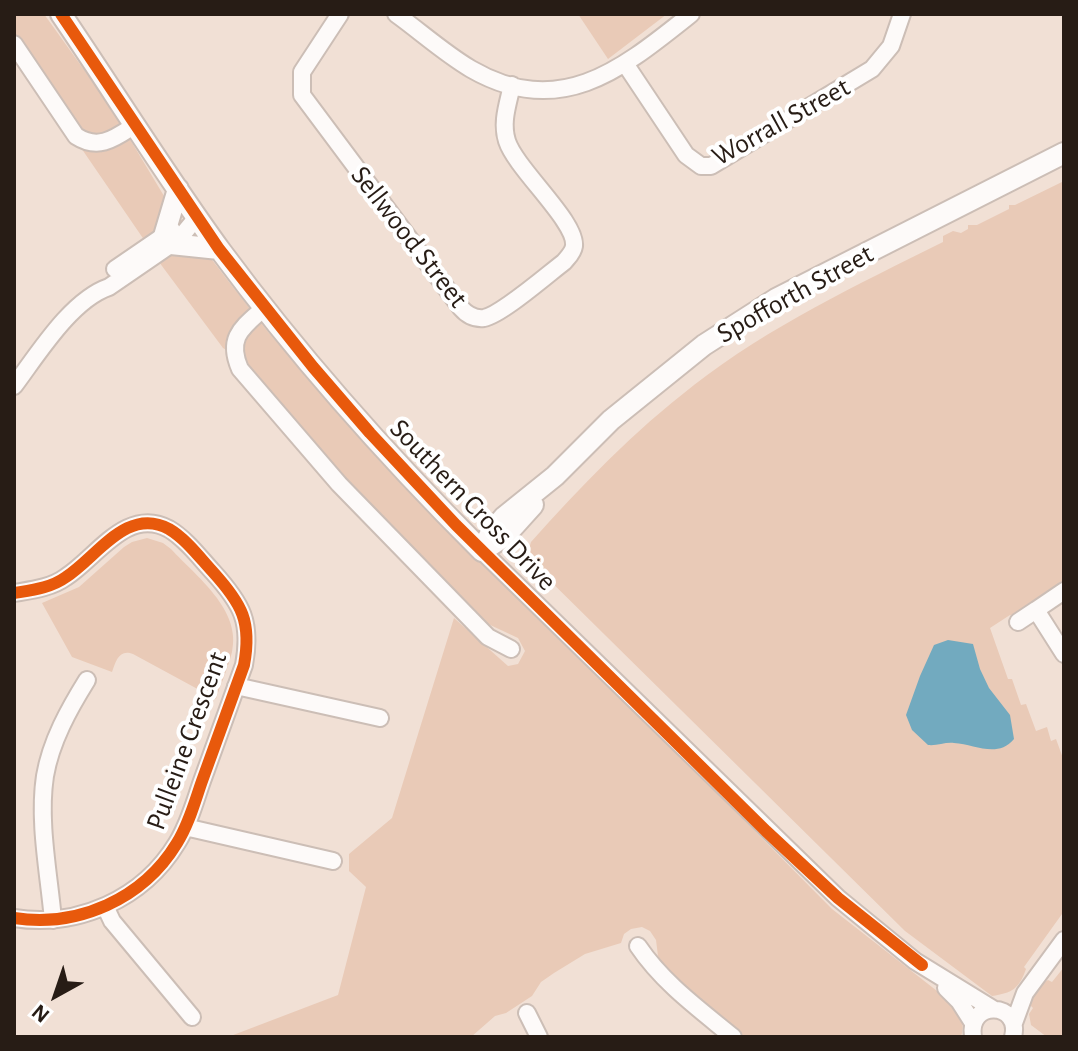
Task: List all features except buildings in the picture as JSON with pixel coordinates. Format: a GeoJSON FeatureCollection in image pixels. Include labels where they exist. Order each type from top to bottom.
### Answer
{"type":"FeatureCollection","features":[{"type":"Feature","properties":{"kind":"main road","name":"Southern Cross Drive"},"geometry":{"type":"LineString","coordinates":[[61,14],[219,249],[264,308],[370,433],[482,551]]}},
{"type":"Feature","properties":{"kind":"main road","name":"Spofforth Street"},"geometry":{"type":"LineString","coordinates":[[482,551],[491,532],[509,523],[611,420],[704,345],[764,307],[1064,153]]}},
{"type":"Feature","properties":{"kind":"main road"},"geometry":{"type":"LineString","coordinates":[[178,189],[168,240],[219,249]]}},
{"type":"Feature","properties":{"kind":"main road"},"geometry":{"type":"LineString","coordinates":[[456,525],[509,523]]}},
{"type":"Feature","properties":{"kind":"street","name":"Sellwood Street"},"geometry":{"type":"LineString","coordinates":[[340,14],[302,72],[302,95],[461,308],[477,318],[495,314],[564,262],[574,246],[569,228],[509,147],[504,121],[512,85]]}},
{"type":"Feature","properties":{"kind":"street"},"geometry":{"type":"LineString","coordinates":[[396,14],[470,68],[512,85],[539,89],[567,88],[598,79],[626,65],[691,14]]}},
{"type":"Feature","properties":{"kind":"street","name":"Worrall Street"},"geometry":{"type":"LineString","coordinates":[[626,65],[686,155],[693,162],[711,166],[872,69],[891,46],[902,14]]}},
{"type":"Feature","properties":{"kind":"street"},"geometry":{"type":"LineString","coordinates":[[14,44],[76,136],[84,141],[102,144],[135,125]]}},
{"type":"Feature","properties":{"kind":"street"},"geometry":{"type":"LineString","coordinates":[[14,386],[67,319],[97,291],[102,278],[168,240],[197,217]]}},
{"type":"Feature","properties":{"kind":"street"},"geometry":{"type":"LineString","coordinates":[[264,308],[244,326],[236,340],[234,349],[240,369],[339,484],[488,637],[511,649]]}},
{"type":"Feature","properties":{"kind":"street"},"geometry":{"type":"LineString","coordinates":[[506,574],[505,549],[509,523]]}},
{"type":"Feature","properties":{"kind":"street","name":"Pulleine Crescent"},"geometry":{"type":"LineString","coordinates":[[14,593],[39,589],[65,578],[125,529],[155,524],[178,535],[212,571],[240,607],[247,626],[248,643],[236,686],[185,827],[153,874],[122,898],[79,916],[53,920],[14,918]]}},
{"type":"Feature","properties":{"kind":"street","name":"Southern Cross Drive"},"geometry":{"type":"LineString","coordinates":[[482,551],[800,863],[838,898],[922,965],[959,1001],[971,1031]]}},
{"type":"Feature","properties":{"kind":"street"},"geometry":{"type":"LineString","coordinates":[[1018,622],[1064,591]]}},
{"type":"Feature","properties":{"kind":"street"},"geometry":{"type":"LineString","coordinates":[[1036,610],[1064,654]]}},
{"type":"Feature","properties":{"kind":"street"},"geometry":{"type":"LineString","coordinates":[[53,920],[45,822],[45,775],[66,714],[87,680]]}},
{"type":"Feature","properties":{"kind":"street"},"geometry":{"type":"LineString","coordinates":[[236,686],[380,718]]}},
{"type":"Feature","properties":{"kind":"street"},"geometry":{"type":"LineString","coordinates":[[185,827],[333,861]]}},
{"type":"Feature","properties":{"kind":"street"},"geometry":{"type":"LineString","coordinates":[[105,906],[112,921],[192,1017]]}},
{"type":"Feature","properties":{"kind":"street"},"geometry":{"type":"LineString","coordinates":[[1015,1032],[1025,993],[1064,940]]}},
{"type":"Feature","properties":{"kind":"street"},"geometry":{"type":"LineString","coordinates":[[638,946],[669,985],[733,1037]]}},
{"type":"Feature","properties":{"kind":"street","name":"Southern Cross Drive"},"geometry":{"type":"LineString","coordinates":[[922,965],[996,1009],[1015,1032]]}},
{"type":"Feature","properties":{"kind":"street"},"geometry":{"type":"LineString","coordinates":[[971,1031],[985,1011],[996,1009],[1025,993]]}},
{"type":"Feature","properties":{"kind":"street"},"geometry":{"type":"LineString","coordinates":[[527,1013],[539,1037]]}},
{"type":"Feature","properties":{"kind":"shaded area"},"geometry":{"type":"Polygon","coordinates":[[[14,14],[44,14],[110,106],[167,201],[269,333],[402,484],[611,686],[832,909],[955,1005],[962,1021],[961,1037],[744,1037],[667,973],[658,956],[656,940],[650,931],[642,927],[624,934],[621,943],[585,954],[554,973],[541,982],[532,996],[506,1013],[495,1016],[471,1037],[228,1037],[338,995],[366,887],[349,871],[349,854],[392,818],[454,618],[508,666],[518,664],[525,651],[518,638],[486,623],[342,478],[246,362],[223,348],[162,266],[14,50],[14,14]]]}},
{"type":"Feature","properties":{"kind":"shaded area"},"geometry":{"type":"Polygon","coordinates":[[[578,14],[667,14],[608,59],[578,14]]]}},
{"type":"Feature","properties":{"kind":"shaded area"},"geometry":{"type":"Polygon","coordinates":[[[1064,181],[1064,585],[1014,617],[1010,615],[990,628],[1021,705],[1026,704],[1036,731],[1047,727],[1051,741],[1056,739],[1064,761],[1064,915],[1024,967],[1026,969],[1017,986],[992,996],[905,931],[527,555],[531,542],[609,460],[650,421],[723,364],[815,308],[943,242],[943,236],[953,231],[961,233],[968,229],[968,225],[977,225],[1009,209],[1009,205],[1064,181]]]}},
{"type":"Feature","properties":{"kind":"shaded area"},"geometry":{"type":"Polygon","coordinates":[[[147,538],[171,549],[215,595],[230,622],[232,652],[216,699],[133,654],[121,655],[112,672],[72,657],[42,603],[79,587],[124,547],[147,538]]]}},
{"type":"Feature","properties":{"kind":"shaded area"},"geometry":{"type":"Polygon","coordinates":[[[1064,967],[1064,1037],[1047,1037],[1031,1025],[1029,1014],[1033,1008],[1027,1002],[1041,984],[1048,980],[1052,982],[1064,967]]]}},
{"type":"Feature","properties":{"kind":"water"},"geometry":{"type":"Polygon","coordinates":[[[948,640],[973,644],[989,688],[1010,715],[1014,739],[1007,745],[986,749],[954,743],[928,745],[912,730],[906,715],[920,676],[934,645],[948,640]]]}},
{"type":"Feature","properties":{"kind":"cycle path"},"geometry":{"type":"LineString","coordinates":[[61,14],[219,249],[370,433],[456,525],[766,831],[838,898],[922,965]]}},
{"type":"Feature","properties":{"kind":"cycle path"},"geometry":{"type":"LineString","coordinates":[[14,593],[54,584],[126,529],[140,524],[154,524],[169,529],[181,538],[223,583],[238,604],[247,637],[244,665],[191,812],[181,836],[163,863],[146,880],[107,905],[62,918],[14,918]]}}]}
